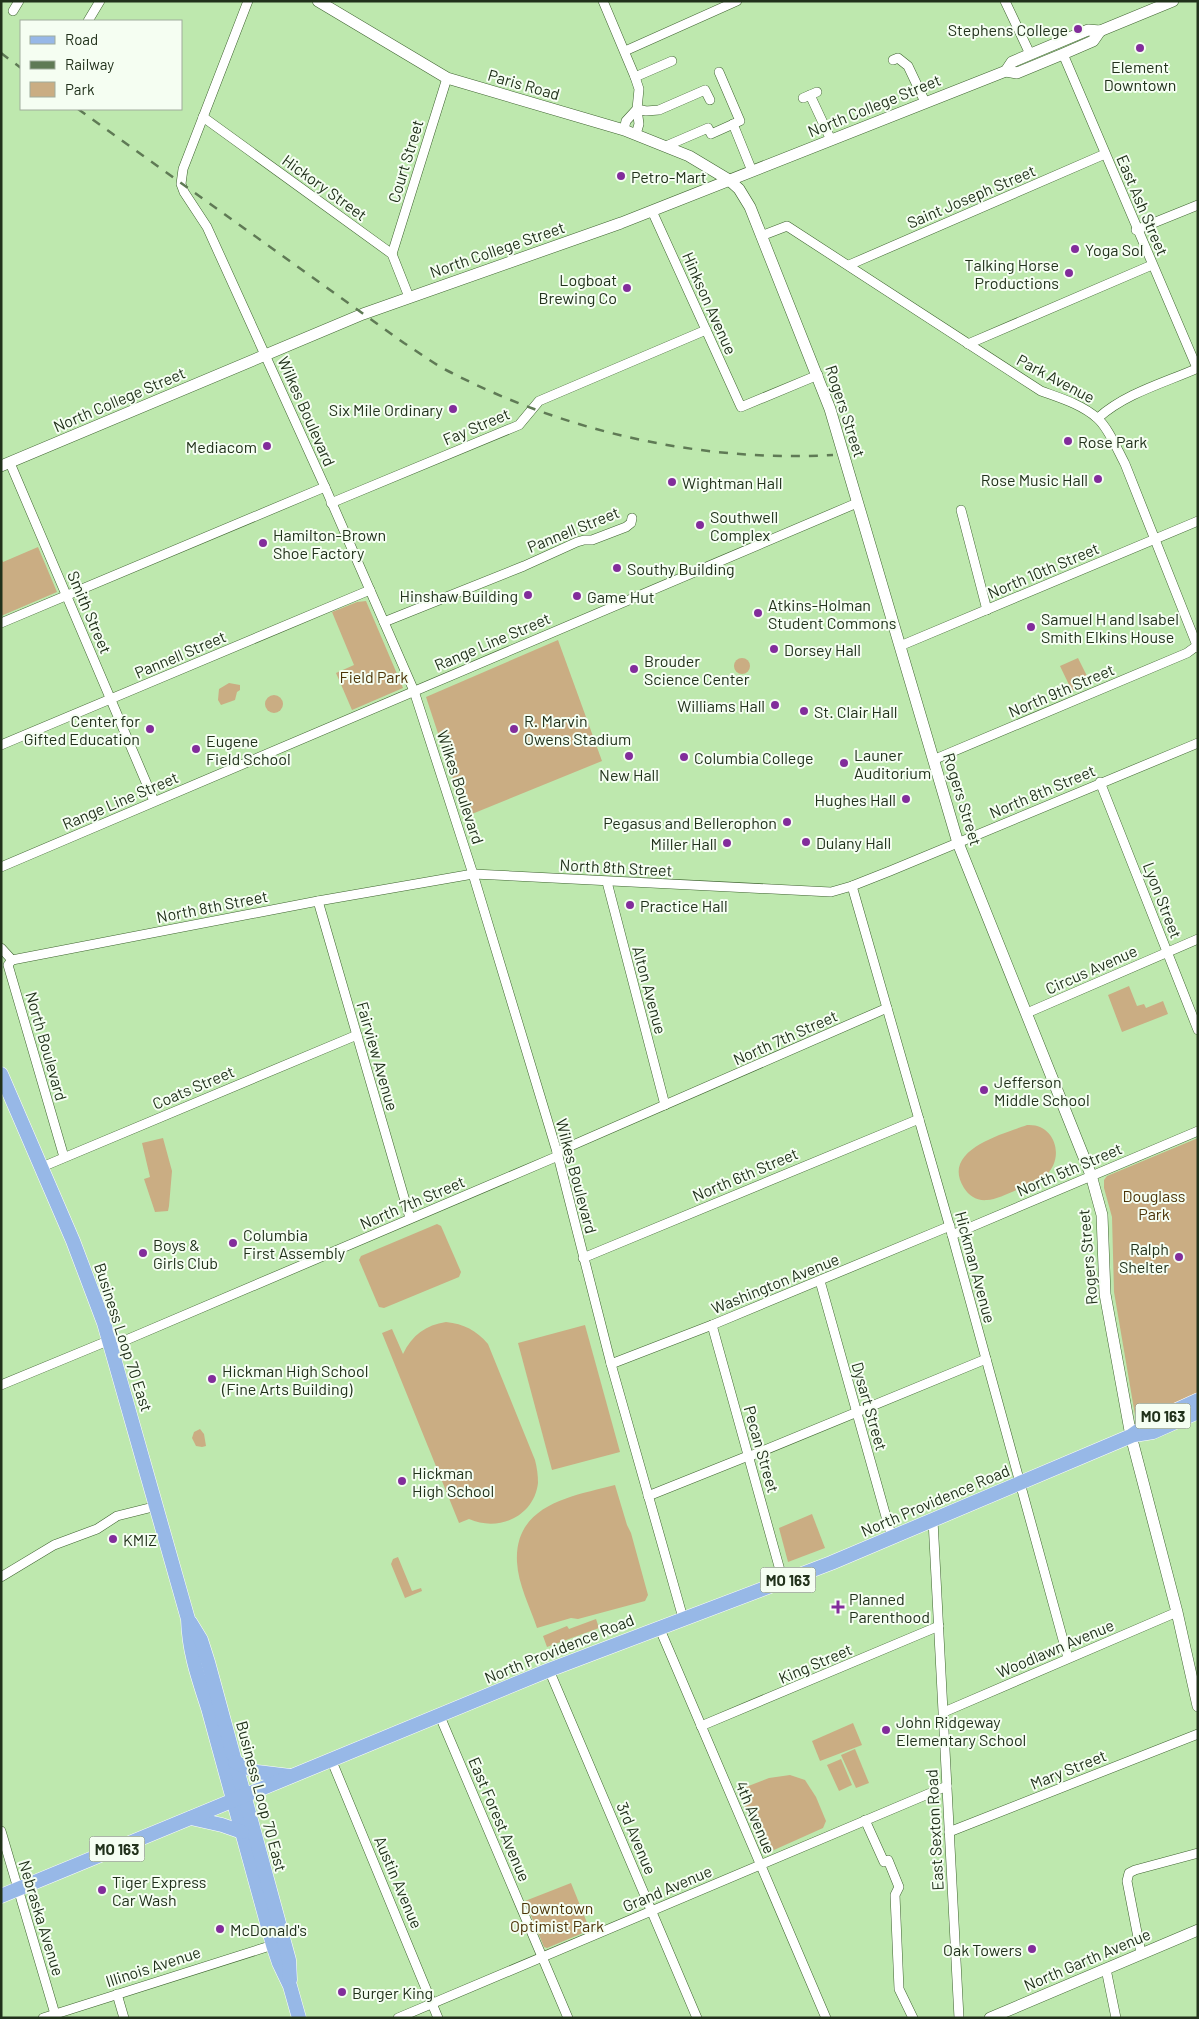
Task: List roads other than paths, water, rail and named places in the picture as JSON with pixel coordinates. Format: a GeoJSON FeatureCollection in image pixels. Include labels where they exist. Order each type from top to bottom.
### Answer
{"type":"FeatureCollection","features":[{"type":"Feature","properties":{"kind":"main road","name":"Business Loop 70 East"},"geometry":{"type":"LineString","coordinates":[[1,1074],[42,1167],[88,1280],[111,1343],[188,1619],[189,1644],[289,1960],[290,1986]]}},
{"type":"Feature","properties":{"kind":"main road","name":"North Providence Road"},"geometry":{"type":"LineString","coordinates":[[1131,1436],[1152,1421],[1198,1400]]}},
{"type":"Feature","properties":{"kind":"main road","name":"North Providence Road"},"geometry":{"type":"LineString","coordinates":[[1,1896],[439,1714],[892,1538],[1131,1436],[1154,1432],[1198,1412]]}},
{"type":"Feature","properties":{"kind":"main road","name":"Business Loop 70 East"},"geometry":{"type":"LineString","coordinates":[[188,1619],[201,1640],[208,1662],[235,1762],[242,1832],[272,1944],[290,1986],[299,2018]]}},
{"type":"Feature","properties":{"kind":"main road"},"geometry":{"type":"LineString","coordinates":[[235,1762],[257,1772],[290,1776]]}},
{"type":"Feature","properties":{"kind":"main road"},"geometry":{"type":"LineString","coordinates":[[191,1818],[242,1832]]}},
{"type":"Feature","properties":{"kind":"street"},"geometry":{"type":"LineString","coordinates":[[14,11],[19,1]]}},
{"type":"Feature","properties":{"kind":"street"},"geometry":{"type":"LineString","coordinates":[[89,20],[100,1]]}},
{"type":"Feature","properties":{"kind":"street","name":"Wilkes Boulevard"},"geometry":{"type":"LineString","coordinates":[[248,1],[183,169],[181,184],[184,192],[207,227],[266,354],[414,691],[473,874],[557,1154],[611,1364],[683,1618]]}},
{"type":"Feature","properties":{"kind":"street","name":"Paris Road"},"geometry":{"type":"LineString","coordinates":[[318,1],[447,78],[636,134],[689,156],[729,180]]}},
{"type":"Feature","properties":{"kind":"street"},"geometry":{"type":"LineString","coordinates":[[603,1],[636,77],[639,124],[636,134]]}},
{"type":"Feature","properties":{"kind":"street"},"geometry":{"type":"LineString","coordinates":[[625,51],[737,1]]}},
{"type":"Feature","properties":{"kind":"street"},"geometry":{"type":"LineString","coordinates":[[1005,1],[1030,54]]}},
{"type":"Feature","properties":{"kind":"street","name":"North College Street"},"geometry":{"type":"LineString","coordinates":[[1006,71],[1012,62],[1030,54],[1088,30],[1100,31],[1173,1]]}},
{"type":"Feature","properties":{"kind":"street","name":"North College Street"},"geometry":{"type":"LineString","coordinates":[[5,465],[266,354],[409,297],[652,211],[1006,71],[1017,73],[1093,41],[1100,31]]}},
{"type":"Feature","properties":{"kind":"street","name":"East Ash Street"},"geometry":{"type":"LineString","coordinates":[[1063,54],[1136,230],[1197,368]]}},
{"type":"Feature","properties":{"kind":"street"},"geometry":{"type":"LineString","coordinates":[[893,60],[898,58],[908,66],[925,102]]}},
{"type":"Feature","properties":{"kind":"street"},"geometry":{"type":"LineString","coordinates":[[636,77],[672,61]]}},
{"type":"Feature","properties":{"kind":"street"},"geometry":{"type":"LineString","coordinates":[[666,146],[708,128],[711,134],[740,121],[719,72]]}},
{"type":"Feature","properties":{"kind":"street","name":"Court Street"},"geometry":{"type":"LineString","coordinates":[[392,254],[447,78]]}},
{"type":"Feature","properties":{"kind":"street"},"geometry":{"type":"LineString","coordinates":[[637,109],[658,111],[705,90],[710,100]]}},
{"type":"Feature","properties":{"kind":"street"},"geometry":{"type":"LineString","coordinates":[[810,95],[831,140]]}},
{"type":"Feature","properties":{"kind":"street"},"geometry":{"type":"LineString","coordinates":[[624,130],[626,120],[637,109]]}},
{"type":"Feature","properties":{"kind":"street","name":"Hickory Street"},"geometry":{"type":"LineString","coordinates":[[203,118],[392,254]]}},
{"type":"Feature","properties":{"kind":"street"},"geometry":{"type":"LineString","coordinates":[[733,124],[752,171]]}},
{"type":"Feature","properties":{"kind":"street","name":"Saint Joseph Street"},"geometry":{"type":"LineString","coordinates":[[848,265],[1105,154]]}},
{"type":"Feature","properties":{"kind":"street","name":"Rogers Street"},"geometry":{"type":"LineString","coordinates":[[729,180],[739,189],[750,207],[818,375],[830,409],[958,843],[1091,1176],[1102,1215],[1105,1294],[1131,1436],[1177,1612],[1194,1667],[1198,1706]]}},
{"type":"Feature","properties":{"kind":"street"},"geometry":{"type":"LineString","coordinates":[[1136,230],[1198,205]]}},
{"type":"Feature","properties":{"kind":"street","name":"Hinkson Avenue"},"geometry":{"type":"LineString","coordinates":[[652,211],[741,407],[818,375]]}},
{"type":"Feature","properties":{"kind":"street","name":"Park Avenue"},"geometry":{"type":"LineString","coordinates":[[761,236],[786,226],[1041,391],[1073,403],[1098,418],[1117,448],[1156,539],[1197,646]]}},
{"type":"Feature","properties":{"kind":"street"},"geometry":{"type":"LineString","coordinates":[[392,254],[409,297]]}},
{"type":"Feature","properties":{"kind":"street"},"geometry":{"type":"LineString","coordinates":[[968,344],[1152,265]]}},
{"type":"Feature","properties":{"kind":"street","name":"Fay Street"},"geometry":{"type":"LineString","coordinates":[[331,503],[519,425],[539,401],[706,330]]}},
{"type":"Feature","properties":{"kind":"street"},"geometry":{"type":"LineString","coordinates":[[1098,418],[1112,406],[1130,396],[1197,368]]}},
{"type":"Feature","properties":{"kind":"street","name":"Smith Street"},"geometry":{"type":"LineString","coordinates":[[5,465],[67,596],[154,801]]}},
{"type":"Feature","properties":{"kind":"street"},"geometry":{"type":"LineString","coordinates":[[1,623],[325,487]]}},
{"type":"Feature","properties":{"kind":"street","name":"Range Line Street"},"geometry":{"type":"LineString","coordinates":[[1,867],[857,503]]}},
{"type":"Feature","properties":{"kind":"street"},"geometry":{"type":"LineString","coordinates":[[961,510],[987,610]]}},
{"type":"Feature","properties":{"kind":"street","name":"Pannell Street"},"geometry":{"type":"LineString","coordinates":[[384,622],[524,566],[576,542],[592,540],[626,526],[631,523],[632,518]]}},
{"type":"Feature","properties":{"kind":"street","name":"North 10th Street"},"geometry":{"type":"LineString","coordinates":[[900,646],[1198,522]]}},
{"type":"Feature","properties":{"kind":"street","name":"Pannell Street"},"geometry":{"type":"LineString","coordinates":[[1,745],[370,590]]}},
{"type":"Feature","properties":{"kind":"street","name":"North 9th Street"},"geometry":{"type":"LineString","coordinates":[[934,760],[1187,653],[1197,646]]}},
{"type":"Feature","properties":{"kind":"street","name":"North 8th Street"},"geometry":{"type":"LineString","coordinates":[[12,960],[318,901],[473,874],[831,892],[852,886],[958,843],[1100,782],[1198,743]]}},
{"type":"Feature","properties":{"kind":"street","name":"Lyon Street"},"geometry":{"type":"LineString","coordinates":[[1100,782],[1198,1030]]}},
{"type":"Feature","properties":{"kind":"street","name":"Alton Avenue"},"geometry":{"type":"LineString","coordinates":[[607,882],[665,1105]]}},
{"type":"Feature","properties":{"kind":"street","name":"Hickman Avenue"},"geometry":{"type":"LineString","coordinates":[[852,886],[951,1230],[1068,1658]]}},
{"type":"Feature","properties":{"kind":"street","name":"Fairview Avenue"},"geometry":{"type":"LineString","coordinates":[[318,901],[410,1218]]}},
{"type":"Feature","properties":{"kind":"street","name":"Circus Avenue"},"geometry":{"type":"LineString","coordinates":[[1027,1013],[1198,939]]}},
{"type":"Feature","properties":{"kind":"street"},"geometry":{"type":"LineString","coordinates":[[1,948],[12,960]]}},
{"type":"Feature","properties":{"kind":"street","name":"North Boulevard"},"geometry":{"type":"LineString","coordinates":[[12,960],[8,965],[64,1157]]}},
{"type":"Feature","properties":{"kind":"street","name":"North 7th Street"},"geometry":{"type":"LineString","coordinates":[[1,1385],[111,1343],[410,1218],[887,1008]]}},
{"type":"Feature","properties":{"kind":"street","name":"Coats Street"},"geometry":{"type":"LineString","coordinates":[[42,1167],[357,1035]]}},
{"type":"Feature","properties":{"kind":"street","name":"North 6th Street"},"geometry":{"type":"LineString","coordinates":[[583,1258],[919,1119]]}},
{"type":"Feature","properties":{"kind":"street","name":"North 5th Street"},"geometry":{"type":"LineString","coordinates":[[951,1230],[1091,1176],[1198,1131]]}},
{"type":"Feature","properties":{"kind":"street","name":"Washington Avenue"},"geometry":{"type":"LineString","coordinates":[[611,1364],[951,1230]]}},
{"type":"Feature","properties":{"kind":"street","name":"Dysart Street"},"geometry":{"type":"LineString","coordinates":[[820,1281],[892,1538]]}},
{"type":"Feature","properties":{"kind":"street","name":"Pecan Street"},"geometry":{"type":"LineString","coordinates":[[712,1325],[783,1581]]}},
{"type":"Feature","properties":{"kind":"street"},"geometry":{"type":"LineString","coordinates":[[648,1496],[986,1359]]}},
{"type":"Feature","properties":{"kind":"street"},"geometry":{"type":"LineString","coordinates":[[1,1577],[54,1545],[97,1529],[116,1516],[157,1506]]}},
{"type":"Feature","properties":{"kind":"street","name":"East Sexton Road"},"geometry":{"type":"LineString","coordinates":[[933,1520],[959,2018]]}},
{"type":"Feature","properties":{"kind":"street","name":"Woodlawn Avenue"},"geometry":{"type":"LineString","coordinates":[[944,1712],[1177,1612]]}},
{"type":"Feature","properties":{"kind":"street","name":"King Street"},"geometry":{"type":"LineString","coordinates":[[701,1726],[940,1626]]}},
{"type":"Feature","properties":{"kind":"street","name":"4th Avenue"},"geometry":{"type":"LineString","coordinates":[[659,1627],[826,2018]]}},
{"type":"Feature","properties":{"kind":"street","name":"3rd Avenue"},"geometry":{"type":"LineString","coordinates":[[549,1670],[697,2018]]}},
{"type":"Feature","properties":{"kind":"street","name":"East Forest Avenue"},"geometry":{"type":"LineString","coordinates":[[439,1714],[568,2018]]}},
{"type":"Feature","properties":{"kind":"street","name":"Mary Street"},"geometry":{"type":"LineString","coordinates":[[949,1832],[1198,1734]]}},
{"type":"Feature","properties":{"kind":"street","name":"Austin Avenue"},"geometry":{"type":"LineString","coordinates":[[330,1759],[438,2018]]}},
{"type":"Feature","properties":{"kind":"street","name":"Grand Avenue"},"geometry":{"type":"LineString","coordinates":[[398,2018],[947,1786]]}},
{"type":"Feature","properties":{"kind":"street"},"geometry":{"type":"LineString","coordinates":[[866,1820],[884,1862],[888,1860],[899,1887],[895,1895],[899,1989],[912,2018]]}},
{"type":"Feature","properties":{"kind":"street","name":"Nebraska Avenue"},"geometry":{"type":"LineString","coordinates":[[1,1832],[55,2014]]}},
{"type":"Feature","properties":{"kind":"street"},"geometry":{"type":"LineString","coordinates":[[1141,1954],[1127,1881],[1129,1873],[1198,1853]]}},
{"type":"Feature","properties":{"kind":"street","name":"North Garth Avenue"},"geometry":{"type":"LineString","coordinates":[[990,2018],[1198,1930]]}},
{"type":"Feature","properties":{"kind":"street","name":"Illinois Avenue"},"geometry":{"type":"LineString","coordinates":[[43,2018],[272,1944]]}},
{"type":"Feature","properties":{"kind":"street"},"geometry":{"type":"LineString","coordinates":[[1106,1969],[1116,2018]]}},
{"type":"Feature","properties":{"kind":"street"},"geometry":{"type":"LineString","coordinates":[[117,1994],[124,2018]]}},
{"type":"Feature","properties":{"kind":"railway"},"geometry":{"type":"LineString","coordinates":[[1,53],[20,67]]}},
{"type":"Feature","properties":{"kind":"railway"},"geometry":{"type":"LineString","coordinates":[[79,110],[404,343],[446,370],[497,394],[542,412],[589,427],[637,439],[686,448],[735,454],[833,455]]}},
{"type":"Feature","properties":{"kind":"place","name":"Stephens College"},"geometry":{"type":"Point","coordinates":[1078,29]}},
{"type":"Feature","properties":{"kind":"place","name":"Element Downtown"},"geometry":{"type":"Point","coordinates":[1140,48]}},
{"type":"Feature","properties":{"kind":"place","name":"Petro-Mart"},"geometry":{"type":"Point","coordinates":[621,176]}},
{"type":"Feature","properties":{"kind":"place","name":"Yoga Sol"},"geometry":{"type":"Point","coordinates":[1075,249]}},
{"type":"Feature","properties":{"kind":"place","name":"Talking Horse Productions"},"geometry":{"type":"Point","coordinates":[1069,273]}},
{"type":"Feature","properties":{"kind":"place","name":"Logboat Brewing Co"},"geometry":{"type":"Point","coordinates":[627,288]}},
{"type":"Feature","properties":{"kind":"place","name":"Six Mile Ordinary"},"geometry":{"type":"Point","coordinates":[453,409]}},
{"type":"Feature","properties":{"kind":"place","name":"Rose Park"},"geometry":{"type":"Point","coordinates":[1068,441]}},
{"type":"Feature","properties":{"kind":"place","name":"Mediacom"},"geometry":{"type":"Point","coordinates":[267,446]}},
{"type":"Feature","properties":{"kind":"place","name":"Rose Music Hall"},"geometry":{"type":"Point","coordinates":[1098,479]}},
{"type":"Feature","properties":{"kind":"place","name":"Wightman Hall"},"geometry":{"type":"Point","coordinates":[672,482]}},
{"type":"Feature","properties":{"kind":"place","name":"Southwell Complex"},"geometry":{"type":"Point","coordinates":[700,525]}},
{"type":"Feature","properties":{"kind":"place","name":"Hamilton-Brown Shoe Factory"},"geometry":{"type":"Point","coordinates":[263,543]}},
{"type":"Feature","properties":{"kind":"place","name":"Southy Building"},"geometry":{"type":"Point","coordinates":[617,568]}},
{"type":"Feature","properties":{"kind":"place","name":"Hinshaw Building"},"geometry":{"type":"Point","coordinates":[528,595]}},
{"type":"Feature","properties":{"kind":"place","name":"Game Hut"},"geometry":{"type":"Point","coordinates":[577,596]}},
{"type":"Feature","properties":{"kind":"place","name":"Atkins-Holman Student Commons"},"geometry":{"type":"Point","coordinates":[758,613]}},
{"type":"Feature","properties":{"kind":"place","name":"Samuel H and Isabel Smith Elkins House"},"geometry":{"type":"Point","coordinates":[1031,627]}},
{"type":"Feature","properties":{"kind":"place","name":"Dorsey Hall"},"geometry":{"type":"Point","coordinates":[774,649]}},
{"type":"Feature","properties":{"kind":"place","name":"Brouder Science Center"},"geometry":{"type":"Point","coordinates":[634,669]}},
{"type":"Feature","properties":{"kind":"place","name":"Williams Hall"},"geometry":{"type":"Point","coordinates":[775,705]}},
{"type":"Feature","properties":{"kind":"place","name":"St. Clair Hall"},"geometry":{"type":"Point","coordinates":[804,711]}},
{"type":"Feature","properties":{"kind":"place","name":"Center for Gifted Education"},"geometry":{"type":"Point","coordinates":[150,729]}},
{"type":"Feature","properties":{"kind":"place","name":"R. Marvin Owens Stadium"},"geometry":{"type":"Point","coordinates":[514,729]}},
{"type":"Feature","properties":{"kind":"place","name":"Eugene Field School"},"geometry":{"type":"Point","coordinates":[196,749]}},
{"type":"Feature","properties":{"kind":"place","name":"New Hall"},"geometry":{"type":"Point","coordinates":[629,756]}},
{"type":"Feature","properties":{"kind":"place","name":"Columbia College"},"geometry":{"type":"Point","coordinates":[684,757]}},
{"type":"Feature","properties":{"kind":"place","name":"Launer Auditorium"},"geometry":{"type":"Point","coordinates":[844,763]}},
{"type":"Feature","properties":{"kind":"place","name":"Hughes Hall"},"geometry":{"type":"Point","coordinates":[906,799]}},
{"type":"Feature","properties":{"kind":"place","name":"Pegasus and Bellerophon"},"geometry":{"type":"Point","coordinates":[787,822]}},
{"type":"Feature","properties":{"kind":"place","name":"Dulany Hall"},"geometry":{"type":"Point","coordinates":[806,842]}},
{"type":"Feature","properties":{"kind":"place","name":"Miller Hall"},"geometry":{"type":"Point","coordinates":[727,843]}},
{"type":"Feature","properties":{"kind":"place","name":"Practice Hall"},"geometry":{"type":"Point","coordinates":[630,905]}},
{"type":"Feature","properties":{"kind":"place","name":"Jefferson Middle School"},"geometry":{"type":"Point","coordinates":[984,1090]}},
{"type":"Feature","properties":{"kind":"place","name":"Columbia First Assembly"},"geometry":{"type":"Point","coordinates":[233,1243]}},
{"type":"Feature","properties":{"kind":"place","name":"Boys & Girls Club"},"geometry":{"type":"Point","coordinates":[143,1253]}},
{"type":"Feature","properties":{"kind":"place","name":"Ralph Shelter"},"geometry":{"type":"Point","coordinates":[1179,1257]}},
{"type":"Feature","properties":{"kind":"place","name":"Hickman High School (Fine Arts Building)"},"geometry":{"type":"Point","coordinates":[212,1379]}},
{"type":"Feature","properties":{"kind":"place","name":"Hickman High School"},"geometry":{"type":"Point","coordinates":[402,1481]}},
{"type":"Feature","properties":{"kind":"place","name":"KMIZ"},"geometry":{"type":"Point","coordinates":[113,1539]}},
{"type":"Feature","properties":{"kind":"place","name":"Planned Parenthood"},"geometry":{"type":"Point","coordinates":[838,1607]}},
{"type":"Feature","properties":{"kind":"place","name":"John Ridgeway Elementary School"},"geometry":{"type":"Point","coordinates":[886,1730]}},
{"type":"Feature","properties":{"kind":"place","name":"Tiger Express Car Wash"},"geometry":{"type":"Point","coordinates":[102,1890]}},
{"type":"Feature","properties":{"kind":"place","name":"McDonald's"},"geometry":{"type":"Point","coordinates":[220,1929]}},
{"type":"Feature","properties":{"kind":"place","name":"Oak Towers"},"geometry":{"type":"Point","coordinates":[1032,1949]}},
{"type":"Feature","properties":{"kind":"place","name":"Burger King"},"geometry":{"type":"Point","coordinates":[342,1992]}},
{"type":"Feature","properties":{"kind":"park label","name":"Field Park"},"geometry":{"type":"Point","coordinates":[374,676]}},
{"type":"Feature","properties":{"kind":"park label","name":"Douglass Park"},"geometry":{"type":"Point","coordinates":[1154,1204]}},
{"type":"Feature","properties":{"kind":"park label","name":"Downtown Optimist Park"},"geometry":{"type":"Point","coordinates":[557,1916]}}]}
